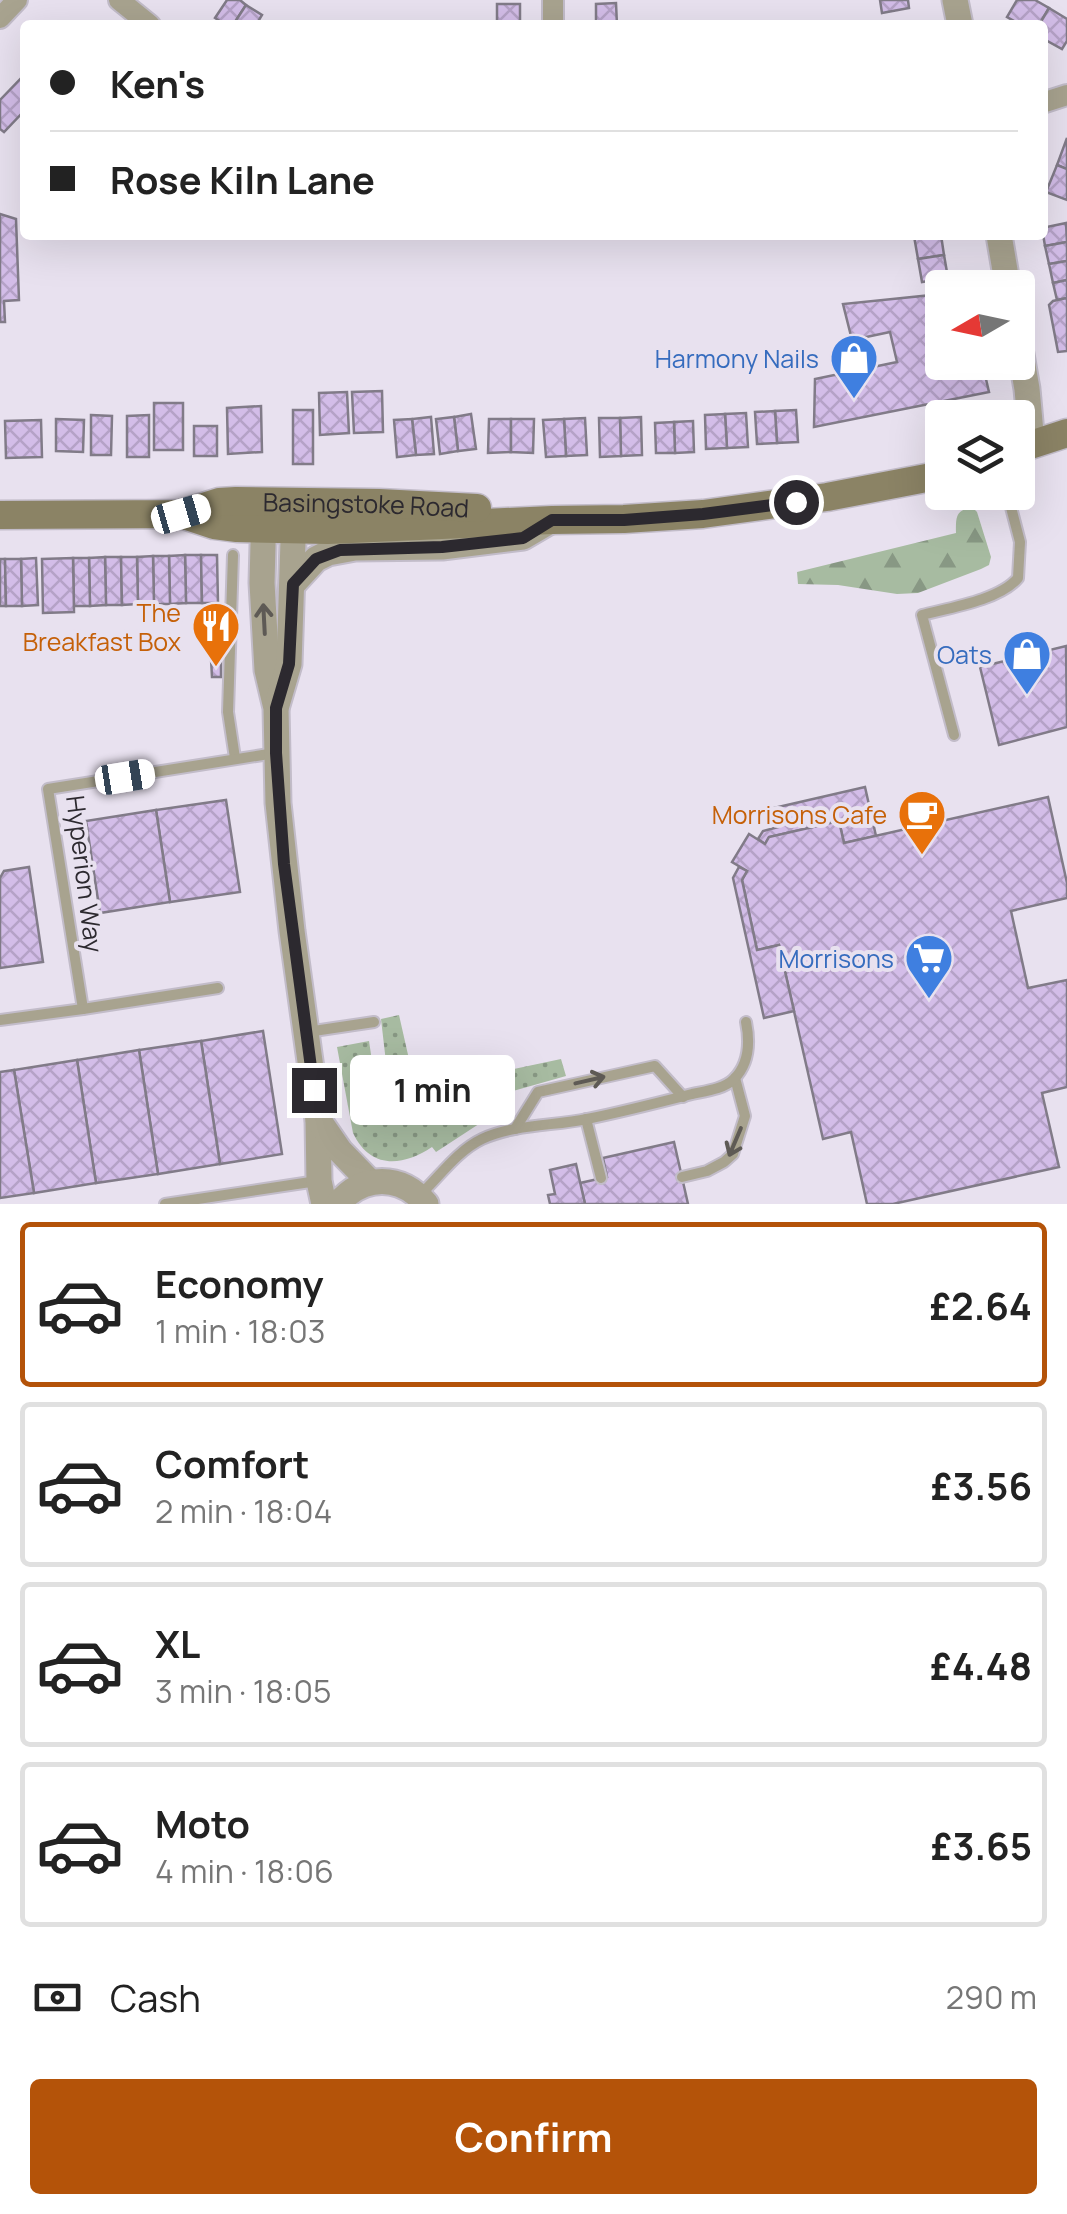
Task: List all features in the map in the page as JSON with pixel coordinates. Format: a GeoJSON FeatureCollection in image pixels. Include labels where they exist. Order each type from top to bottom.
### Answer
{"type":"FeatureCollection","features":[{"type":"Feature","properties":{"kind":"main road"},"geometry":{"type":"LineString","coordinates":[[1035,443],[1067,433]]}},
{"type":"Feature","properties":{"kind":"main road","name":"Basingstoke Road"},"geometry":{"type":"LineString","coordinates":[[0,515],[181,514],[214,525],[264,515],[294,515],[355,530],[624,520],[827,497],[925,478]]}},
{"type":"Feature","properties":{"kind":"street"},"geometry":{"type":"LineString","coordinates":[[0,18],[18,0]]}},
{"type":"Feature","properties":{"kind":"street"},"geometry":{"type":"LineString","coordinates":[[119,0],[144,20]]}},
{"type":"Feature","properties":{"kind":"street"},"geometry":{"type":"LineString","coordinates":[[1000,240],[1005,270]]}},
{"type":"Feature","properties":{"kind":"street"},"geometry":{"type":"LineString","coordinates":[[264,515],[266,652],[276,708],[284,864],[318,1119],[321,1192]]}},
{"type":"Feature","properties":{"kind":"street"},"geometry":{"type":"LineString","coordinates":[[276,708],[289,664],[294,515]]}},
{"type":"Feature","properties":{"kind":"street"},"geometry":{"type":"LineString","coordinates":[[293,584],[316,559],[328,553],[523,538],[552,520]]}},
{"type":"Feature","properties":{"kind":"street"},"geometry":{"type":"LineString","coordinates":[[318,1119],[340,1152],[370,1182]]}},
{"type":"Feature","properties":{"kind":"street"},"geometry":{"type":"LineString","coordinates":[[338,1204],[354,1188],[370,1182],[394,1182],[423,1200]]}},
{"type":"Feature","properties":{"kind":"lane"},"geometry":{"type":"LineString","coordinates":[[954,735],[922,615],[1005,590],[1018,578],[1020,542],[1012,510]]}},
{"type":"Feature","properties":{"kind":"lane"},"geometry":{"type":"LineString","coordinates":[[233,556],[228,712],[236,758]]}},
{"type":"Feature","properties":{"kind":"lane","name":"Hyperion Way"},"geometry":{"type":"LineString","coordinates":[[83,1009],[48,790],[276,753]]}},
{"type":"Feature","properties":{"kind":"lane"},"geometry":{"type":"LineString","coordinates":[[0,1020],[218,988]]}},
{"type":"Feature","properties":{"kind":"lane"},"geometry":{"type":"LineString","coordinates":[[306,1032],[374,1022]]}},
{"type":"Feature","properties":{"kind":"lane"},"geometry":{"type":"LineString","coordinates":[[423,1200],[455,1159],[479,1140],[722,1086],[735,1078],[744,1064],[749,1046],[746,1022]]}},
{"type":"Feature","properties":{"kind":"lane"},"geometry":{"type":"LineString","coordinates":[[515,1129],[538,1092],[654,1066],[683,1097]]}},
{"type":"Feature","properties":{"kind":"lane"},"geometry":{"type":"LineString","coordinates":[[682,1177],[707,1171],[733,1154],[745,1116],[735,1078]]}},
{"type":"Feature","properties":{"kind":"lane"},"geometry":{"type":"LineString","coordinates":[[586,1119],[601,1178]]}},
{"type":"Feature","properties":{"kind":"lane"},"geometry":{"type":"LineString","coordinates":[[164,1204],[321,1192]]}},
{"type":"Feature","properties":{"kind":"green space"},"geometry":{"type":"Polygon","coordinates":[[[963,510],[977,512],[991,557],[989,565],[918,593],[798,584],[797,572],[956,533],[958,515],[963,510]]]}},
{"type":"Feature","properties":{"kind":"green space"},"geometry":{"type":"Polygon","coordinates":[[[399,1015],[416,1090],[561,1059],[566,1076],[513,1091],[485,1120],[436,1152],[432,1147],[398,1161],[378,1159],[360,1145],[353,1133],[337,1047],[369,1041],[374,1074],[387,1071],[381,1019],[399,1015]]]}},
{"type":"Feature","properties":{"kind":"building"},"geometry":{"type":"Polygon","coordinates":[[[227,0],[240,0],[246,5],[236,20],[215,18],[227,0]]]}},
{"type":"Feature","properties":{"kind":"building"},"geometry":{"type":"Polygon","coordinates":[[[880,0],[908,0],[909,8],[882,13],[880,0]]]}},
{"type":"Feature","properties":{"kind":"building"},"geometry":{"type":"Polygon","coordinates":[[[1017,0],[1035,0],[1049,8],[1042,20],[1007,17],[1017,0]]]}},
{"type":"Feature","properties":{"kind":"building"},"geometry":{"type":"Polygon","coordinates":[[[616,3],[617,20],[596,20],[596,4],[616,3]]]}},
{"type":"Feature","properties":{"kind":"building"},"geometry":{"type":"Polygon","coordinates":[[[497,4],[520,4],[520,20],[497,20],[497,4]]]}},
{"type":"Feature","properties":{"kind":"building"},"geometry":{"type":"Polygon","coordinates":[[[246,5],[262,15],[259,20],[236,20],[246,5]]]}},
{"type":"Feature","properties":{"kind":"building"},"geometry":{"type":"Polygon","coordinates":[[[1049,8],[1067,19],[1067,41],[1062,49],[1048,41],[1048,20],[1042,20],[1049,8]]]}},
{"type":"Feature","properties":{"kind":"building"},"geometry":{"type":"Polygon","coordinates":[[[20,79],[20,115],[4,132],[0,129],[0,100],[20,79]]]}},
{"type":"Feature","properties":{"kind":"building"},"geometry":{"type":"Polygon","coordinates":[[[1067,138],[1067,169],[1057,165],[1067,138]]]}},
{"type":"Feature","properties":{"kind":"building"},"geometry":{"type":"Polygon","coordinates":[[[1057,165],[1067,169],[1067,200],[1048,193],[1057,165]]]}},
{"type":"Feature","properties":{"kind":"building"},"geometry":{"type":"Polygon","coordinates":[[[0,214],[16,219],[19,300],[4,301],[5,322],[0,322],[0,214]]]}},
{"type":"Feature","properties":{"kind":"building"},"geometry":{"type":"Polygon","coordinates":[[[1066,223],[1067,242],[1045,246],[1048,227],[1066,223]]]}},
{"type":"Feature","properties":{"kind":"building"},"geometry":{"type":"Polygon","coordinates":[[[915,240],[942,240],[944,255],[918,259],[915,240]]]}},
{"type":"Feature","properties":{"kind":"building"},"geometry":{"type":"Polygon","coordinates":[[[1067,242],[1067,261],[1049,264],[1045,246],[1067,242]]]}},
{"type":"Feature","properties":{"kind":"building"},"geometry":{"type":"Polygon","coordinates":[[[944,255],[947,270],[925,270],[922,282],[918,259],[944,255]]]}},
{"type":"Feature","properties":{"kind":"building"},"geometry":{"type":"Polygon","coordinates":[[[1067,261],[1067,280],[1053,283],[1049,264],[1067,261]]]}},
{"type":"Feature","properties":{"kind":"building"},"geometry":{"type":"Polygon","coordinates":[[[1067,280],[1067,298],[1057,300],[1053,283],[1067,280]]]}},
{"type":"Feature","properties":{"kind":"building"},"geometry":{"type":"Polygon","coordinates":[[[925,296],[925,380],[986,380],[989,392],[925,400],[925,405],[814,427],[815,379],[897,362],[890,332],[852,340],[843,304],[925,296]]]}},
{"type":"Feature","properties":{"kind":"building"},"geometry":{"type":"Polygon","coordinates":[[[1067,298],[1067,351],[1058,352],[1049,305],[1067,298]]]}},
{"type":"Feature","properties":{"kind":"building"},"geometry":{"type":"Polygon","coordinates":[[[382,391],[383,432],[354,433],[352,392],[382,391]]]}},
{"type":"Feature","properties":{"kind":"building"},"geometry":{"type":"Polygon","coordinates":[[[347,392],[349,433],[320,435],[319,393],[347,392]]]}},
{"type":"Feature","properties":{"kind":"building"},"geometry":{"type":"Polygon","coordinates":[[[154,403],[183,403],[183,450],[154,450],[154,403]]]}},
{"type":"Feature","properties":{"kind":"building"},"geometry":{"type":"Polygon","coordinates":[[[261,406],[262,452],[228,454],[227,408],[261,406]]]}},
{"type":"Feature","properties":{"kind":"building"},"geometry":{"type":"Polygon","coordinates":[[[293,410],[313,410],[313,464],[293,464],[293,410]]]}},
{"type":"Feature","properties":{"kind":"building"},"geometry":{"type":"Polygon","coordinates":[[[796,410],[798,442],[777,443],[775,411],[796,410]]]}},
{"type":"Feature","properties":{"kind":"building"},"geometry":{"type":"Polygon","coordinates":[[[775,411],[777,443],[757,444],[755,412],[775,411]]]}},
{"type":"Feature","properties":{"kind":"building"},"geometry":{"type":"Polygon","coordinates":[[[746,413],[748,447],[727,448],[725,414],[746,413]]]}},
{"type":"Feature","properties":{"kind":"building"},"geometry":{"type":"Polygon","coordinates":[[[471,414],[476,449],[458,451],[454,417],[471,414]]]}},
{"type":"Feature","properties":{"kind":"building"},"geometry":{"type":"Polygon","coordinates":[[[725,414],[727,448],[706,449],[705,415],[725,414]]]}},
{"type":"Feature","properties":{"kind":"building"},"geometry":{"type":"Polygon","coordinates":[[[91,415],[112,416],[111,455],[91,455],[91,415]]]}},
{"type":"Feature","properties":{"kind":"building"},"geometry":{"type":"Polygon","coordinates":[[[149,415],[149,457],[127,457],[127,416],[149,415]]]}},
{"type":"Feature","properties":{"kind":"building"},"geometry":{"type":"Polygon","coordinates":[[[431,417],[434,454],[416,455],[412,419],[431,417]]]}},
{"type":"Feature","properties":{"kind":"building"},"geometry":{"type":"Polygon","coordinates":[[[454,417],[458,451],[440,454],[436,419],[454,417]]]}},
{"type":"Feature","properties":{"kind":"building"},"geometry":{"type":"Polygon","coordinates":[[[641,417],[642,455],[621,456],[620,418],[641,417]]]}},
{"type":"Feature","properties":{"kind":"building"},"geometry":{"type":"Polygon","coordinates":[[[585,418],[587,455],[566,456],[564,419],[585,418]]]}},
{"type":"Feature","properties":{"kind":"building"},"geometry":{"type":"Polygon","coordinates":[[[599,418],[620,418],[621,456],[600,457],[599,418]]]}},
{"type":"Feature","properties":{"kind":"building"},"geometry":{"type":"Polygon","coordinates":[[[56,419],[84,420],[83,452],[56,451],[56,419]]]}},
{"type":"Feature","properties":{"kind":"building"},"geometry":{"type":"Polygon","coordinates":[[[412,419],[416,455],[397,457],[394,420],[412,419]]]}},
{"type":"Feature","properties":{"kind":"building"},"geometry":{"type":"Polygon","coordinates":[[[489,419],[511,419],[511,452],[488,453],[489,419]]]}},
{"type":"Feature","properties":{"kind":"building"},"geometry":{"type":"Polygon","coordinates":[[[511,419],[534,419],[533,453],[511,452],[511,419]]]}},
{"type":"Feature","properties":{"kind":"building"},"geometry":{"type":"Polygon","coordinates":[[[564,419],[566,456],[546,457],[543,420],[564,419]]]}},
{"type":"Feature","properties":{"kind":"building"},"geometry":{"type":"Polygon","coordinates":[[[41,420],[42,457],[6,458],[5,421],[41,420]]]}},
{"type":"Feature","properties":{"kind":"building"},"geometry":{"type":"Polygon","coordinates":[[[693,421],[694,452],[675,453],[674,422],[693,421]]]}},
{"type":"Feature","properties":{"kind":"building"},"geometry":{"type":"Polygon","coordinates":[[[674,422],[675,453],[656,453],[655,423],[674,422]]]}},
{"type":"Feature","properties":{"kind":"building"},"geometry":{"type":"Polygon","coordinates":[[[194,426],[217,426],[217,456],[194,456],[194,426]]]}},
{"type":"Feature","properties":{"kind":"building"},"geometry":{"type":"Polygon","coordinates":[[[185,555],[201,555],[202,603],[186,603],[185,555]]]}},
{"type":"Feature","properties":{"kind":"building"},"geometry":{"type":"Polygon","coordinates":[[[185,555],[186,603],[170,604],[169,556],[185,555]]]}},
{"type":"Feature","properties":{"kind":"building"},"geometry":{"type":"Polygon","coordinates":[[[201,555],[217,555],[218,603],[202,603],[201,555]]]}},
{"type":"Feature","properties":{"kind":"building"},"geometry":{"type":"Polygon","coordinates":[[[153,556],[169,556],[170,604],[154,604],[153,556]]]}},
{"type":"Feature","properties":{"kind":"building"},"geometry":{"type":"Polygon","coordinates":[[[153,556],[154,604],[138,604],[137,557],[153,556]]]}},
{"type":"Feature","properties":{"kind":"building"},"geometry":{"type":"Polygon","coordinates":[[[105,557],[121,557],[122,605],[106,605],[105,557]]]}},
{"type":"Feature","properties":{"kind":"building"},"geometry":{"type":"Polygon","coordinates":[[[105,557],[106,605],[90,606],[89,558],[105,557]]]}},
{"type":"Feature","properties":{"kind":"building"},"geometry":{"type":"Polygon","coordinates":[[[121,557],[137,557],[138,604],[122,605],[121,557]]]}},
{"type":"Feature","properties":{"kind":"building"},"geometry":{"type":"Polygon","coordinates":[[[36,558],[38,605],[22,606],[21,559],[36,558]]]}},
{"type":"Feature","properties":{"kind":"building"},"geometry":{"type":"Polygon","coordinates":[[[73,558],[89,558],[90,606],[74,606],[73,558]]]}},
{"type":"Feature","properties":{"kind":"building"},"geometry":{"type":"Polygon","coordinates":[[[73,558],[74,612],[43,613],[42,559],[73,558]]]}},
{"type":"Feature","properties":{"kind":"building"},"geometry":{"type":"Polygon","coordinates":[[[0,559],[5,559],[6,606],[0,606],[0,559]]]}},
{"type":"Feature","properties":{"kind":"building"},"geometry":{"type":"Polygon","coordinates":[[[5,559],[21,559],[22,606],[6,606],[5,559]]]}},
{"type":"Feature","properties":{"kind":"building","name":"Oats"},"geometry":{"type":"Polygon","coordinates":[[[1066,646],[1067,727],[999,745],[980,667],[1066,646]]]}},
{"type":"Feature","properties":{"kind":"building","name":"The Breakfast Box"},"geometry":{"type":"Polygon","coordinates":[[[211,659],[221,659],[221,677],[212,677],[211,659]]]}},
{"type":"Feature","properties":{"kind":"building"},"geometry":{"type":"Polygon","coordinates":[[[865,787],[876,836],[844,843],[839,821],[769,837],[765,844],[758,839],[763,831],[778,827],[774,808],[865,787]]]}},
{"type":"Feature","properties":{"kind":"building","name":"Morrisons"},"geometry":{"type":"Polygon","coordinates":[[[1048,797],[1067,898],[1011,911],[1028,988],[1067,980],[1067,1087],[1042,1093],[1059,1167],[893,1204],[867,1204],[851,1132],[823,1139],[779,945],[757,950],[742,880],[747,871],[732,862],[749,834],[765,844],[769,837],[839,821],[844,843],[1048,797]]]}},
{"type":"Feature","properties":{"kind":"building"},"geometry":{"type":"Polygon","coordinates":[[[226,800],[240,892],[170,902],[156,810],[226,800]]]}},
{"type":"Feature","properties":{"kind":"building"},"geometry":{"type":"Polygon","coordinates":[[[156,810],[170,902],[100,913],[86,821],[156,810]]]}},
{"type":"Feature","properties":{"kind":"building"},"geometry":{"type":"Polygon","coordinates":[[[29,867],[43,962],[0,968],[0,878],[4,871],[29,867]]]}},
{"type":"Feature","properties":{"kind":"building"},"geometry":{"type":"Polygon","coordinates":[[[739,867],[747,871],[742,880],[757,950],[779,945],[794,1011],[764,1018],[733,878],[739,867]]]}},
{"type":"Feature","properties":{"kind":"building"},"geometry":{"type":"Polygon","coordinates":[[[263,1031],[282,1154],[220,1164],[201,1041],[263,1031]]]}},
{"type":"Feature","properties":{"kind":"building"},"geometry":{"type":"Polygon","coordinates":[[[201,1041],[220,1164],[158,1174],[139,1050],[201,1041]]]}},
{"type":"Feature","properties":{"kind":"building"},"geometry":{"type":"Polygon","coordinates":[[[139,1050],[158,1174],[96,1183],[77,1060],[139,1050]]]}},
{"type":"Feature","properties":{"kind":"building"},"geometry":{"type":"Polygon","coordinates":[[[77,1060],[96,1183],[34,1193],[14,1070],[77,1060]]]}},
{"type":"Feature","properties":{"kind":"building"},"geometry":{"type":"Polygon","coordinates":[[[14,1070],[34,1193],[0,1198],[0,1072],[14,1070]]]}},
{"type":"Feature","properties":{"kind":"building"},"geometry":{"type":"Polygon","coordinates":[[[674,1142],[688,1204],[585,1204],[580,1183],[607,1177],[603,1158],[674,1142]]]}},
{"type":"Feature","properties":{"kind":"building"},"geometry":{"type":"Polygon","coordinates":[[[576,1164],[585,1204],[550,1204],[548,1195],[555,1194],[550,1170],[576,1164]]]}},
{"type":"Feature","properties":{"kind":"place","name":"Harmony Nails"},"geometry":{"type":"Point","coordinates":[854,400]}},
{"type":"Feature","properties":{"kind":"place","name":"The Breakfast Box"},"geometry":{"type":"Point","coordinates":[216,668]}},
{"type":"Feature","properties":{"kind":"place","name":"Oats"},"geometry":{"type":"Point","coordinates":[1027,696]}},
{"type":"Feature","properties":{"kind":"place","name":"Morrisons Cafe"},"geometry":{"type":"Point","coordinates":[922,856]}},
{"type":"Feature","properties":{"kind":"place","name":"Morrisons"},"geometry":{"type":"Point","coordinates":[929,1000]}},
{"type":"Feature","properties":{"kind":"route"},"geometry":{"type":"LineString","coordinates":[[314,1090],[278,803],[276,708],[289,664],[293,584],[316,559],[340,550],[442,547],[523,538],[552,520],[624,520],[796,502]]}}]}
